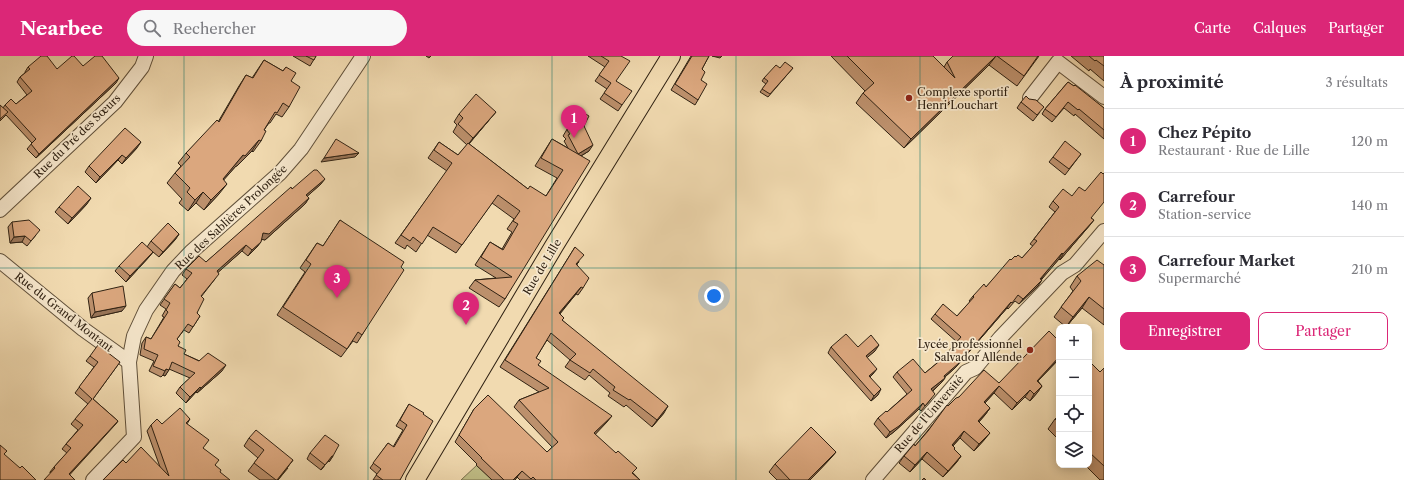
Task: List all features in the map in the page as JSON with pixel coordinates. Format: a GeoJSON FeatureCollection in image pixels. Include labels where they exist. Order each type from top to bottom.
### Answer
{"type":"FeatureCollection","features":[{"type":"Feature","properties":{"kind":"main road","name":"Rue de Lille"},"geometry":{"type":"LineString","coordinates":[[415,480],[550,252],[669,57]]}},
{"type":"Feature","properties":{"kind":"street","name":"Rue du Pré des Sœurs"},"geometry":{"type":"LineString","coordinates":[[0,210],[114,102],[142,67],[146,56]]}},
{"type":"Feature","properties":{"kind":"street","name":"Rue des Sablières Prolongée"},"geometry":{"type":"LineString","coordinates":[[93,480],[134,437],[129,362],[134,336],[146,310],[173,271],[191,252],[280,173],[301,149],[363,56]]}},
{"type":"Feature","properties":{"kind":"street"},"geometry":{"type":"LineString","coordinates":[[1030,98],[1058,62],[1104,96]]}},
{"type":"Feature","properties":{"kind":"street","name":"Rue de l'Université"},"geometry":{"type":"LineString","coordinates":[[873,480],[966,372],[975,368],[1000,338],[1062,274],[1075,265],[1103,234]]}},
{"type":"Feature","properties":{"kind":"street","name":"Rue du Grand Montant"},"geometry":{"type":"LineString","coordinates":[[0,261],[83,329],[129,362]]}},
{"type":"Feature","properties":{"kind":"shaded area"},"geometry":{"type":"Polygon","coordinates":[[[477,465],[492,480],[461,480],[477,465]]]}},
{"type":"Feature","properties":{"kind":"building"},"geometry":{"type":"Polygon","coordinates":[[[41,56],[47,56],[57,69],[72,56],[74,56],[83,66],[95,56],[102,56],[119,78],[39,154],[31,144],[36,139],[5,105],[11,99],[16,104],[32,91],[20,77],[30,69],[28,67],[41,56]]]}},
{"type":"Feature","properties":{"kind":"building"},"geometry":{"type":"Polygon","coordinates":[[[306,56],[316,56],[314,60],[306,56]]]}},
{"type":"Feature","properties":{"kind":"building"},"geometry":{"type":"Polygon","coordinates":[[[601,56],[621,56],[630,61],[616,81],[632,91],[622,105],[604,93],[611,83],[599,75],[609,61],[601,56]]]}},
{"type":"Feature","properties":{"kind":"building"},"geometry":{"type":"Polygon","coordinates":[[[692,56],[709,56],[702,69],[705,72],[701,80],[707,84],[698,100],[675,84],[692,56]]]}},
{"type":"Feature","properties":{"kind":"building","name":"Complexe sportif Henri Louchart"},"geometry":{"type":"Polygon","coordinates":[[[847,56],[933,56],[955,78],[947,62],[953,56],[996,56],[911,139],[863,93],[874,83],[847,56]]]}},
{"type":"Feature","properties":{"kind":"building"},"geometry":{"type":"Polygon","coordinates":[[[997,56],[1038,56],[1024,76],[997,56]]]}},
{"type":"Feature","properties":{"kind":"building"},"geometry":{"type":"Polygon","coordinates":[[[1089,56],[1104,56],[1104,66],[1096,60],[1095,61],[1089,56]]]}},
{"type":"Feature","properties":{"kind":"building"},"geometry":{"type":"Polygon","coordinates":[[[264,60],[283,71],[286,67],[296,73],[291,81],[300,87],[289,107],[283,103],[277,113],[275,112],[264,130],[266,131],[261,141],[259,140],[245,156],[243,155],[223,179],[227,184],[211,200],[203,192],[195,200],[187,192],[190,188],[175,173],[190,157],[186,153],[217,120],[219,122],[246,75],[253,78],[264,60]]]}},
{"type":"Feature","properties":{"kind":"building"},"geometry":{"type":"Polygon","coordinates":[[[785,62],[793,68],[770,94],[762,89],[768,81],[764,78],[776,65],[780,68],[785,62]]]}},
{"type":"Feature","properties":{"kind":"building"},"geometry":{"type":"Polygon","coordinates":[[[1068,82],[1074,86],[1075,85],[1104,108],[1104,130],[1079,109],[1078,110],[1068,102],[1056,117],[1045,109],[1068,82]]]}},
{"type":"Feature","properties":{"kind":"building"},"geometry":{"type":"Polygon","coordinates":[[[476,94],[496,112],[473,138],[458,124],[463,118],[459,114],[476,94]]]}},
{"type":"Feature","properties":{"kind":"building"},"geometry":{"type":"Polygon","coordinates":[[[1026,96],[1029,99],[1036,100],[1044,107],[1037,115],[1021,102],[1026,96]]]}},
{"type":"Feature","properties":{"kind":"building"},"geometry":{"type":"Polygon","coordinates":[[[0,105],[8,112],[0,119],[0,105]]]}},
{"type":"Feature","properties":{"kind":"building"},"geometry":{"type":"Polygon","coordinates":[[[579,110],[589,116],[584,126],[593,145],[578,154],[567,130],[579,110]]]}},
{"type":"Feature","properties":{"kind":"building"},"geometry":{"type":"Polygon","coordinates":[[[125,128],[141,142],[126,158],[122,155],[100,177],[89,166],[125,128]]]}},
{"type":"Feature","properties":{"kind":"building"},"geometry":{"type":"Polygon","coordinates":[[[336,139],[359,153],[324,158],[336,139]]]}},
{"type":"Feature","properties":{"kind":"building"},"geometry":{"type":"Polygon","coordinates":[[[552,139],[590,161],[505,299],[475,280],[512,277],[481,257],[490,242],[503,250],[518,224],[513,221],[520,211],[498,195],[462,245],[433,227],[422,244],[413,237],[410,241],[401,235],[452,163],[434,150],[439,142],[458,155],[468,143],[528,189],[530,186],[546,196],[563,170],[541,158],[552,139]]]}},
{"type":"Feature","properties":{"kind":"building"},"geometry":{"type":"Polygon","coordinates":[[[1065,141],[1081,154],[1069,169],[1053,157],[1065,141]]]}},
{"type":"Feature","properties":{"kind":"building"},"geometry":{"type":"Polygon","coordinates":[[[314,170],[317,170],[325,179],[306,195],[309,198],[269,234],[263,233],[261,242],[252,250],[246,245],[217,271],[219,274],[201,296],[204,299],[197,313],[200,316],[193,327],[188,324],[177,339],[180,342],[178,346],[186,350],[184,354],[199,361],[208,353],[226,365],[190,397],[180,387],[195,373],[172,362],[169,370],[166,369],[165,371],[153,366],[158,355],[144,349],[146,337],[151,339],[168,312],[166,310],[170,303],[164,299],[175,284],[180,288],[192,273],[186,269],[199,256],[206,262],[291,187],[292,189],[314,170]]]}},
{"type":"Feature","properties":{"kind":"building"},"geometry":{"type":"Polygon","coordinates":[[[1101,172],[1103,174],[1104,173],[1104,202],[1091,218],[1094,220],[1063,254],[1062,253],[1040,279],[1042,280],[1023,299],[1018,295],[959,363],[944,376],[945,378],[931,389],[935,394],[925,406],[923,403],[899,426],[890,432],[878,418],[912,390],[897,372],[913,359],[925,373],[942,359],[961,337],[935,314],[943,304],[957,316],[984,284],[986,287],[1010,259],[1011,260],[1018,255],[1022,258],[1037,241],[1034,239],[1059,207],[1053,201],[1063,189],[1072,196],[1079,187],[1085,191],[1101,172]]]}},
{"type":"Feature","properties":{"kind":"building"},"geometry":{"type":"Polygon","coordinates":[[[78,186],[91,198],[72,218],[59,207],[78,186]]]}},
{"type":"Feature","properties":{"kind":"building"},"geometry":{"type":"Polygon","coordinates":[[[29,220],[40,230],[31,241],[25,236],[14,237],[12,222],[29,220]]]}},
{"type":"Feature","properties":{"kind":"building"},"geometry":{"type":"Polygon","coordinates":[[[340,220],[404,262],[401,267],[404,270],[362,335],[358,332],[347,349],[283,307],[311,264],[306,260],[317,243],[323,246],[340,220]]]}},
{"type":"Feature","properties":{"kind":"building"},"geometry":{"type":"Polygon","coordinates":[[[168,223],[179,234],[163,252],[151,241],[168,223]]]}},
{"type":"Feature","properties":{"kind":"building"},"geometry":{"type":"Polygon","coordinates":[[[142,242],[153,252],[130,276],[119,266],[142,242]]]}},
{"type":"Feature","properties":{"kind":"building"},"geometry":{"type":"Polygon","coordinates":[[[575,247],[584,255],[576,264],[589,278],[583,288],[581,287],[559,313],[564,318],[562,320],[668,406],[657,420],[630,399],[629,400],[613,390],[615,387],[593,369],[590,373],[570,360],[576,354],[551,333],[536,358],[541,361],[538,365],[612,416],[594,433],[616,453],[618,451],[637,468],[632,473],[640,480],[536,480],[533,477],[531,479],[522,471],[513,480],[504,480],[459,435],[474,409],[488,395],[547,452],[558,442],[519,400],[549,388],[505,360],[575,247]]]}},
{"type":"Feature","properties":{"kind":"building"},"geometry":{"type":"Polygon","coordinates":[[[1097,260],[1104,265],[1104,309],[1089,297],[1073,317],[1061,307],[1081,281],[1077,276],[1097,260]]]}},
{"type":"Feature","properties":{"kind":"building"},"geometry":{"type":"Polygon","coordinates":[[[123,286],[126,306],[95,312],[92,293],[123,286]]]}},
{"type":"Feature","properties":{"kind":"building"},"geometry":{"type":"Polygon","coordinates":[[[1049,331],[1056,338],[1056,360],[1037,381],[1042,386],[1034,394],[1030,390],[1017,403],[999,386],[984,402],[990,408],[978,421],[990,433],[979,444],[964,431],[952,445],[961,456],[948,471],[927,452],[915,465],[904,456],[928,431],[947,405],[948,406],[959,397],[984,370],[999,383],[1049,331]]]}},
{"type":"Feature","properties":{"kind":"building"},"geometry":{"type":"Polygon","coordinates":[[[846,334],[858,347],[871,335],[879,345],[866,356],[877,369],[869,376],[881,389],[874,396],[831,347],[846,334]]]}},
{"type":"Feature","properties":{"kind":"building"},"geometry":{"type":"Polygon","coordinates":[[[98,345],[120,362],[93,399],[118,421],[69,474],[75,480],[44,480],[71,448],[66,444],[83,425],[75,419],[92,399],[79,387],[98,362],[90,356],[98,345]]]}},
{"type":"Feature","properties":{"kind":"building"},"geometry":{"type":"Polygon","coordinates":[[[1092,364],[1100,372],[1104,368],[1104,466],[1092,455],[1092,364]]]}},
{"type":"Feature","properties":{"kind":"building"},"geometry":{"type":"Polygon","coordinates":[[[409,404],[424,413],[423,414],[433,421],[400,480],[383,480],[376,475],[381,469],[373,463],[388,443],[394,447],[407,425],[400,420],[409,404]]]}},
{"type":"Feature","properties":{"kind":"building"},"geometry":{"type":"Polygon","coordinates":[[[180,408],[190,419],[186,423],[209,440],[203,448],[219,460],[215,465],[221,470],[220,472],[230,480],[103,480],[123,460],[126,463],[141,447],[169,476],[151,425],[157,419],[162,424],[180,408]]]}},
{"type":"Feature","properties":{"kind":"building"},"geometry":{"type":"Polygon","coordinates":[[[811,427],[836,452],[808,480],[790,480],[775,464],[811,427]]]}},
{"type":"Feature","properties":{"kind":"building"},"geometry":{"type":"Polygon","coordinates":[[[256,430],[293,460],[277,480],[254,463],[264,450],[249,438],[256,430]]]}},
{"type":"Feature","properties":{"kind":"building"},"geometry":{"type":"Polygon","coordinates":[[[325,435],[339,445],[333,456],[325,465],[310,453],[325,435]]]}},
{"type":"Feature","properties":{"kind":"building"},"geometry":{"type":"Polygon","coordinates":[[[0,445],[7,451],[4,454],[20,468],[22,466],[36,480],[0,480],[0,445]]]}},
{"type":"Feature","properties":{"kind":"place","name":"Complexe sportif Henri Louchart"},"geometry":{"type":"Point","coordinates":[909,98]}},
{"type":"Feature","properties":{"kind":"place","name":"Chez Pépito"},"geometry":{"type":"Point","coordinates":[574,138]}},
{"type":"Feature","properties":{"kind":"place","name":"Carrefour Market"},"geometry":{"type":"Point","coordinates":[337,298]}},
{"type":"Feature","properties":{"kind":"place","name":"Carrefour"},"geometry":{"type":"Point","coordinates":[466,325]}},
{"type":"Feature","properties":{"kind":"place","name":"Lycée professionnel Salvador Allende"},"geometry":{"type":"Point","coordinates":[1030,350]}}]}
